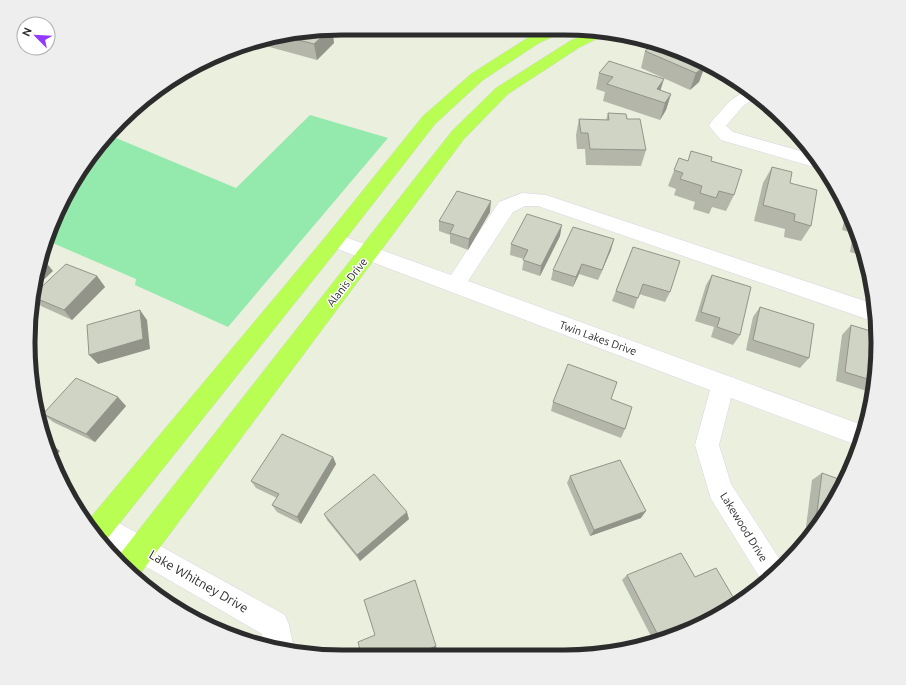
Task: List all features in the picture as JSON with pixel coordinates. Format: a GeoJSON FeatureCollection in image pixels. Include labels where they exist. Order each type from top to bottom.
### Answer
{"type":"FeatureCollection","features":[{"type":"Feature","properties":{"kind":"main road"},"geometry":{"type":"LineString","coordinates":[[99,529],[334,240],[429,120],[477,78],[534,40],[545,35]]}},
{"type":"Feature","properties":{"kind":"main road","name":"Alanis Drive"},"geometry":{"type":"LineString","coordinates":[[130,565],[458,136],[502,91],[575,44],[591,37]]}},
{"type":"Feature","properties":{"kind":"street"},"geometry":{"type":"LineString","coordinates":[[747,96],[737,102],[717,126],[727,136],[811,160]]}},
{"type":"Feature","properties":{"kind":"street"},"geometry":{"type":"LineString","coordinates":[[455,286],[506,207],[522,199],[539,200],[869,311]]}},
{"type":"Feature","properties":{"kind":"street","name":"Twin Lakes Drive"},"geometry":{"type":"LineString","coordinates":[[334,240],[857,434]]}},
{"type":"Feature","properties":{"kind":"street","name":"Lakewood Drive"},"geometry":{"type":"LineString","coordinates":[[723,384],[707,445],[720,490],[771,570]]}},
{"type":"Feature","properties":{"kind":"street","name":"Lake Whitney Drive"},"geometry":{"type":"LineString","coordinates":[[99,531],[142,548],[275,625],[278,643]]}},
{"type":"Feature","properties":{"kind":"green space"},"geometry":{"type":"Polygon","coordinates":[[[310,115],[388,138],[228,327],[135,285],[136,279],[52,243],[58,225],[76,189],[99,155],[114,137],[236,188],[310,115]]]}},
{"type":"Feature","properties":{"kind":"building"},"geometry":{"type":"Polygon","coordinates":[[[323,36],[314,44],[295,39],[323,36]]]}},
{"type":"Feature","properties":{"kind":"building"},"geometry":{"type":"Polygon","coordinates":[[[650,47],[681,58],[702,68],[696,73],[645,51],[650,47]]]}},
{"type":"Feature","properties":{"kind":"building"},"geometry":{"type":"Polygon","coordinates":[[[609,61],[664,79],[657,89],[671,94],[665,103],[607,84],[613,77],[599,73],[609,61]]]}},
{"type":"Feature","properties":{"kind":"building"},"geometry":{"type":"Polygon","coordinates":[[[608,113],[626,114],[627,119],[640,119],[646,150],[590,149],[588,133],[581,133],[579,119],[609,120],[608,113]]]}},
{"type":"Feature","properties":{"kind":"building"},"geometry":{"type":"Polygon","coordinates":[[[691,151],[712,157],[711,161],[742,170],[734,195],[719,191],[716,198],[700,193],[702,186],[680,179],[683,173],[674,170],[679,158],[688,161],[691,151]]]}},
{"type":"Feature","properties":{"kind":"building"},"geometry":{"type":"Polygon","coordinates":[[[772,167],[792,172],[790,183],[817,190],[811,226],[794,221],[795,214],[763,205],[772,167]]]}},
{"type":"Feature","properties":{"kind":"building"},"geometry":{"type":"Polygon","coordinates":[[[457,191],[491,201],[469,239],[450,233],[454,225],[439,221],[457,191]]]}},
{"type":"Feature","properties":{"kind":"building"},"geometry":{"type":"Polygon","coordinates":[[[527,214],[562,225],[541,266],[523,260],[528,250],[511,244],[527,214]]]}},
{"type":"Feature","properties":{"kind":"building"},"geometry":{"type":"Polygon","coordinates":[[[573,227],[614,239],[602,270],[582,264],[576,277],[553,270],[573,227]]]}},
{"type":"Feature","properties":{"kind":"building"},"geometry":{"type":"Polygon","coordinates":[[[633,247],[680,261],[670,292],[643,284],[638,298],[616,291],[633,247]]]}},
{"type":"Feature","properties":{"kind":"building"},"geometry":{"type":"Polygon","coordinates":[[[66,264],[97,276],[64,310],[38,299],[40,288],[66,264]]]}},
{"type":"Feature","properties":{"kind":"building"},"geometry":{"type":"Polygon","coordinates":[[[712,275],[751,287],[740,335],[717,327],[720,318],[701,312],[712,275]]]}},
{"type":"Feature","properties":{"kind":"building"},"geometry":{"type":"Polygon","coordinates":[[[760,307],[814,324],[809,358],[753,340],[760,307]]]}},
{"type":"Feature","properties":{"kind":"building"},"geometry":{"type":"Polygon","coordinates":[[[140,310],[143,339],[89,355],[87,325],[140,310]]]}},
{"type":"Feature","properties":{"kind":"building"},"geometry":{"type":"Polygon","coordinates":[[[851,325],[870,331],[868,379],[845,372],[851,325]]]}},
{"type":"Feature","properties":{"kind":"building"},"geometry":{"type":"Polygon","coordinates":[[[568,364],[617,382],[611,399],[632,407],[625,429],[553,402],[568,364]]]}},
{"type":"Feature","properties":{"kind":"building"},"geometry":{"type":"Polygon","coordinates":[[[76,378],[118,397],[86,434],[43,414],[76,378]]]}},
{"type":"Feature","properties":{"kind":"building"},"geometry":{"type":"Polygon","coordinates":[[[282,434],[333,457],[297,517],[272,505],[279,494],[251,481],[282,434]]]}},
{"type":"Feature","properties":{"kind":"building"},"geometry":{"type":"Polygon","coordinates":[[[620,460],[646,511],[594,530],[570,476],[620,460]]]}},
{"type":"Feature","properties":{"kind":"building"},"geometry":{"type":"Polygon","coordinates":[[[822,473],[839,479],[816,517],[822,473]]]}},
{"type":"Feature","properties":{"kind":"building"},"geometry":{"type":"Polygon","coordinates":[[[374,474],[407,512],[357,555],[324,514],[374,474]]]}},
{"type":"Feature","properties":{"kind":"building"},"geometry":{"type":"Polygon","coordinates":[[[681,553],[695,577],[716,568],[734,598],[700,618],[658,635],[627,575],[681,553]]]}},
{"type":"Feature","properties":{"kind":"building"},"geometry":{"type":"Polygon","coordinates":[[[415,580],[436,646],[426,650],[360,650],[358,642],[375,635],[364,600],[415,580]]]}}]}
